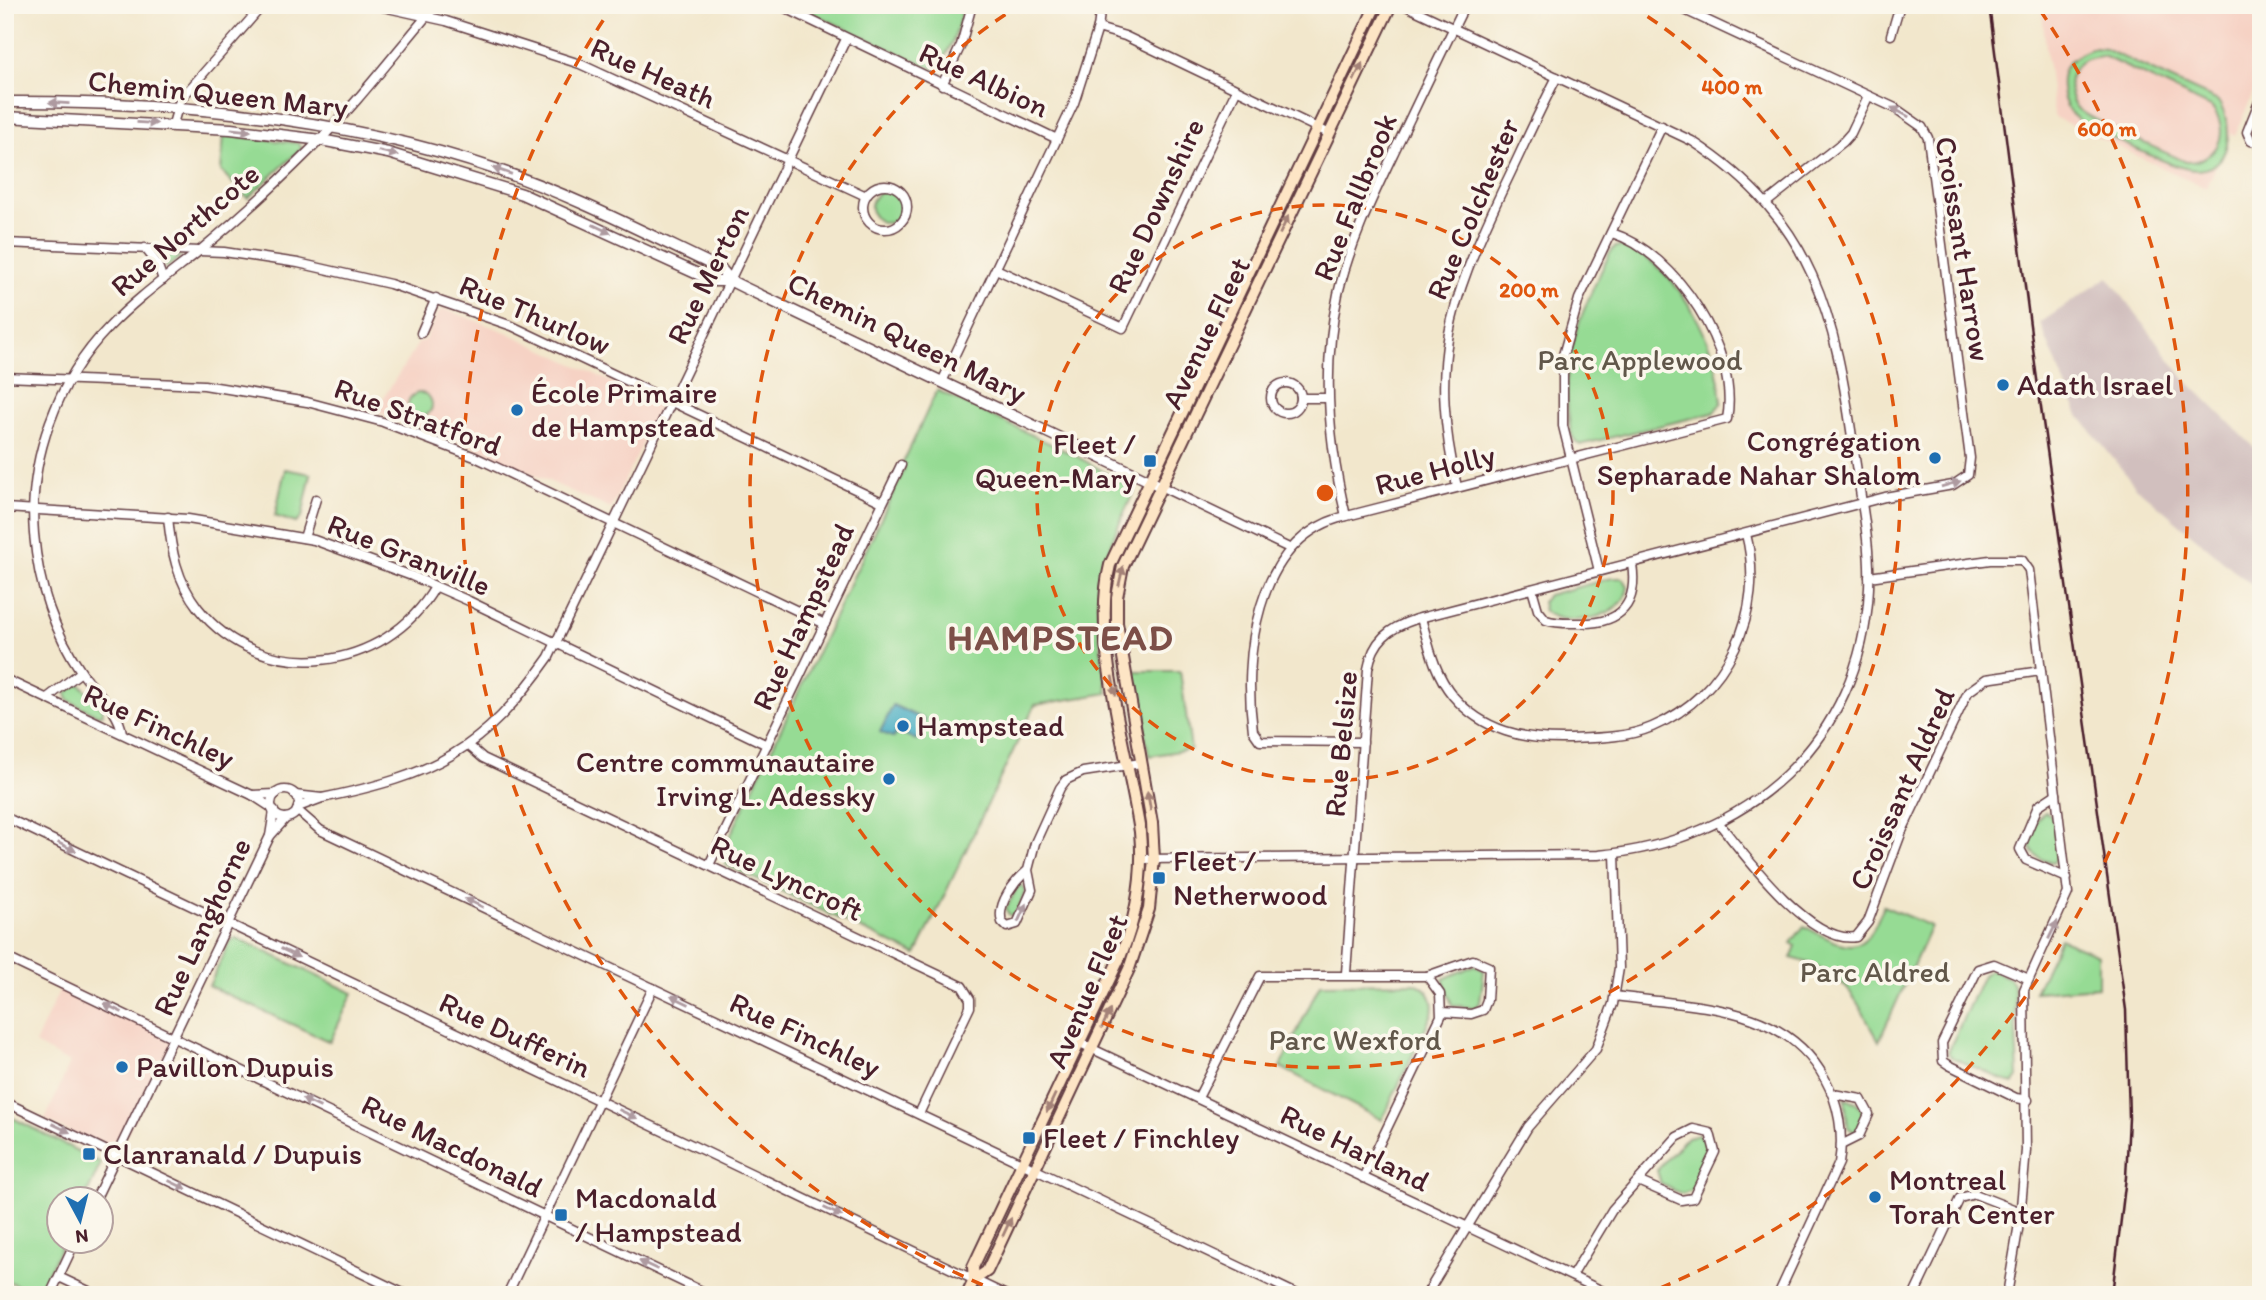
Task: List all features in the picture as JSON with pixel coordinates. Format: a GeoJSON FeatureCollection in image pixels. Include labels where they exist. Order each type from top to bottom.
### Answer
{"type":"FeatureCollection","features":[{"type":"Feature","properties":{"kind":"main road","name":"Avenue Fleet"},"geometry":{"type":"LineString","coordinates":[[967,1295],[974,1280],[973,1267],[1127,940],[1137,900],[1142,859],[1129,765],[1104,632],[1103,606],[1110,565],[1148,480],[1376,5]]}},
{"type":"Feature","properties":{"kind":"main road","name":"Avenue Fleet"},"geometry":{"type":"LineString","coordinates":[[974,1280],[987,1271],[1137,950],[1149,909],[1154,859],[1152,822],[1120,641],[1117,597],[1123,566],[1391,5]]}},
{"type":"Feature","properties":{"kind":"street"},"geometry":{"type":"LineString","coordinates":[[173,124],[176,109],[184,95],[263,5]]}},
{"type":"Feature","properties":{"kind":"street","name":"Rue Heath"},"geometry":{"type":"LineString","coordinates":[[374,5],[508,39],[580,64],[866,197]]}},
{"type":"Feature","properties":{"kind":"street"},"geometry":{"type":"LineString","coordinates":[[426,17],[436,5]]}},
{"type":"Feature","properties":{"kind":"street","name":"Rue Albion"},"geometry":{"type":"LineString","coordinates":[[779,5],[846,40],[1058,139]]}},
{"type":"Feature","properties":{"kind":"street"},"geometry":{"type":"LineString","coordinates":[[942,85],[961,45],[972,5]]}},
{"type":"Feature","properties":{"kind":"street"},"geometry":{"type":"LineString","coordinates":[[942,382],[1079,91],[1098,28],[1101,5]]}},
{"type":"Feature","properties":{"kind":"street"},"geometry":{"type":"LineString","coordinates":[[1142,859],[1615,854],[1668,843],[1719,823],[1751,804],[1780,780],[1828,725],[1857,661],[1865,625],[1869,577],[1861,504],[1841,359],[1828,311],[1804,257],[1766,202],[1722,162],[1662,126],[1404,5]]}},
{"type":"Feature","properties":{"kind":"street","name":"Rue Fallbrook"},"geometry":{"type":"LineString","coordinates":[[1346,516],[1334,462],[1328,398],[1336,308],[1354,243],[1465,5]]}},
{"type":"Feature","properties":{"kind":"street"},"geometry":{"type":"LineString","coordinates":[[1674,5],[1868,97],[1851,133],[1843,142],[1766,202]]}},
{"type":"Feature","properties":{"kind":"street"},"geometry":{"type":"LineString","coordinates":[[1891,35],[1900,5]]}},
{"type":"Feature","properties":{"kind":"street","name":"Rue Northcote"},"geometry":{"type":"LineString","coordinates":[[122,733],[121,722],[81,672],[55,623],[38,567],[34,509],[36,473],[63,389],[108,328],[200,250],[321,140],[426,17]]}},
{"type":"Feature","properties":{"kind":"street"},"geometry":{"type":"LineString","coordinates":[[1098,28],[1125,36],[1328,134]]}},
{"type":"Feature","properties":{"kind":"street","name":"Rue Merton"},"geometry":{"type":"LineString","coordinates":[[322,798],[407,778],[468,745],[520,699],[556,644],[846,40]]}},
{"type":"Feature","properties":{"kind":"street","name":"Rue Colchester"},"geometry":{"type":"LineString","coordinates":[[1457,487],[1443,410],[1449,325],[1468,264],[1557,77]]}},
{"type":"Feature","properties":{"kind":"street","name":"Rue Downshire"},"geometry":{"type":"LineString","coordinates":[[996,269],[1123,328],[1236,91]]}},
{"type":"Feature","properties":{"kind":"street"},"geometry":{"type":"LineString","coordinates":[[2261,96],[2247,132],[2251,141],[2261,143]]}},
{"type":"Feature","properties":{"kind":"street","name":"Croissant Harrow"},"geometry":{"type":"LineString","coordinates":[[1861,504],[1953,485],[1963,481],[1970,467],[1928,138],[1923,127],[1914,119],[1868,97]]}},
{"type":"Feature","properties":{"kind":"street","name":"Chemin Queen Mary"},"geometry":{"type":"LineString","coordinates":[[5,102],[176,109],[264,117],[333,127],[424,147],[528,181],[721,269],[730,281]]}},
{"type":"Feature","properties":{"kind":"street","name":"Chemin Queen Mary"},"geometry":{"type":"LineString","coordinates":[[5,117],[173,124],[321,140],[419,161],[522,194],[713,281],[730,281],[1289,548]]}},
{"type":"Feature","properties":{"kind":"street"},"geometry":{"type":"LineString","coordinates":[[1600,571],[1571,458],[1561,405],[1563,355],[1579,299],[1662,126]]}},
{"type":"Feature","properties":{"kind":"street"},"geometry":{"type":"LineString","coordinates":[[522,194],[528,181]]}},
{"type":"Feature","properties":{"kind":"street"},"geometry":{"type":"LineString","coordinates":[[891,186],[906,200],[906,214],[891,228],[877,227],[866,217],[866,197],[876,187],[891,186]]}},
{"type":"Feature","properties":{"kind":"street","name":"Rue Holly"},"geometry":{"type":"LineString","coordinates":[[1363,742],[1260,741],[1253,732],[1253,633],[1262,603],[1289,548],[1321,524],[1346,516],[1727,419],[1728,385],[1717,345],[1688,294],[1639,246],[1612,233]]}},
{"type":"Feature","properties":{"kind":"street","name":"Rue Thurlow"},"geometry":{"type":"LineString","coordinates":[[5,243],[200,250],[310,265],[436,298],[512,326],[882,502]]}},
{"type":"Feature","properties":{"kind":"street"},"geometry":{"type":"LineString","coordinates":[[145,248],[157,262],[163,280]]}},
{"type":"Feature","properties":{"kind":"street"},"geometry":{"type":"LineString","coordinates":[[421,333],[436,298]]}},
{"type":"Feature","properties":{"kind":"street","name":"Rue Stratford"},"geometry":{"type":"LineString","coordinates":[[5,377],[204,386],[334,408],[439,442],[825,624]]}},
{"type":"Feature","properties":{"kind":"street"},"geometry":{"type":"LineString","coordinates":[[1301,398],[1328,398]]}},
{"type":"Feature","properties":{"kind":"street","name":"Rue Hampstead"},"geometry":{"type":"LineString","coordinates":[[709,865],[901,465]]}},
{"type":"Feature","properties":{"kind":"street"},"geometry":{"type":"LineString","coordinates":[[304,538],[316,499]]}},
{"type":"Feature","properties":{"kind":"street","name":"Rue Belsize"},"geometry":{"type":"LineString","coordinates":[[1346,974],[1368,669],[1373,650],[1390,630],[1421,618],[1861,504]]}},
{"type":"Feature","properties":{"kind":"street","name":"Rue Granville"},"geometry":{"type":"LineString","coordinates":[[5,508],[222,522],[304,538],[372,560],[435,587],[767,745]]}},
{"type":"Feature","properties":{"kind":"street"},"geometry":{"type":"LineString","coordinates":[[168,517],[176,567],[199,609],[234,639],[274,656],[323,660],[363,651],[409,623],[435,587]]}},
{"type":"Feature","properties":{"kind":"street"},"geometry":{"type":"LineString","coordinates":[[1421,618],[1441,679],[1464,707],[1493,728],[1530,738],[1558,739],[1633,733],[1664,721],[1690,705],[1716,678],[1734,653],[1745,629],[1751,596],[1752,563],[1746,534]]}},
{"type":"Feature","properties":{"kind":"street"},"geometry":{"type":"LineString","coordinates":[[1869,577],[2000,559],[2022,560],[2029,570],[2067,878],[2066,903],[2023,997],[2028,1100],[2021,1212],[2007,1295]]}},
{"type":"Feature","properties":{"kind":"street"},"geometry":{"type":"LineString","coordinates":[[1532,589],[1538,610],[1546,620],[1585,623],[1607,620],[1623,609],[1633,594],[1632,564]]}},
{"type":"Feature","properties":{"kind":"street","name":"Croissant Aldred"},"geometry":{"type":"LineString","coordinates":[[1719,823],[1754,869],[1788,903],[1826,929],[1843,937],[1856,937],[1868,922],[1902,831],[1968,692],[1976,684],[1992,678],[2041,671]]}},
{"type":"Feature","properties":{"kind":"street","name":"Rue Finchley"},"geometry":{"type":"LineString","coordinates":[[47,698],[81,672]]}},
{"type":"Feature","properties":{"kind":"street","name":"Rue Finchley"},"geometry":{"type":"LineString","coordinates":[[5,679],[252,795],[273,810]]}},
{"type":"Feature","properties":{"kind":"street","name":"Rue Lyncroft"},"geometry":{"type":"LineString","coordinates":[[468,745],[483,758],[956,983],[967,992],[970,1007],[919,1114]]}},
{"type":"Feature","properties":{"kind":"street"},"geometry":{"type":"LineString","coordinates":[[1028,870],[1014,881],[1000,912],[1002,922],[1007,927],[1017,924],[1021,919],[1032,890],[1028,870],[1035,843],[1066,780],[1083,772],[1141,763]]}},
{"type":"Feature","properties":{"kind":"street"},"geometry":{"type":"LineString","coordinates":[[288,791],[295,795],[322,798],[286,818],[273,810],[276,794],[288,791]]}},
{"type":"Feature","properties":{"kind":"street","name":"Rue Finchley"},"geometry":{"type":"LineString","coordinates":[[252,795],[276,794]]}},
{"type":"Feature","properties":{"kind":"street"},"geometry":{"type":"LineString","coordinates":[[2056,794],[2038,806],[2020,849],[2026,860],[2067,878]]}},
{"type":"Feature","properties":{"kind":"street"},"geometry":{"type":"LineString","coordinates":[[295,795],[298,809]]}},
{"type":"Feature","properties":{"kind":"street","name":"Rue Finchley"},"geometry":{"type":"LineString","coordinates":[[298,809],[320,830],[1299,1295]]}},
{"type":"Feature","properties":{"kind":"street","name":"Rue Langhorne"},"geometry":{"type":"LineString","coordinates":[[270,836],[273,810]]}},
{"type":"Feature","properties":{"kind":"street","name":"Rue Dufferin"},"geometry":{"type":"LineString","coordinates":[[5,817],[1006,1295]]}},
{"type":"Feature","properties":{"kind":"street","name":"Rue Langhorne"},"geometry":{"type":"LineString","coordinates":[[103,1184],[270,836],[286,818]]}},
{"type":"Feature","properties":{"kind":"street"},"geometry":{"type":"LineString","coordinates":[[1426,1295],[1528,1126],[1596,1049],[1615,996],[1620,954],[1615,854]]}},
{"type":"Feature","properties":{"kind":"street","name":"Rue Macdonald"},"geometry":{"type":"LineString","coordinates":[[5,957],[710,1295]]}},
{"type":"Feature","properties":{"kind":"street"},"geometry":{"type":"LineString","coordinates":[[1198,1098],[1260,976],[1427,976],[1473,960],[1489,967],[1489,992],[1483,1010],[1471,1014],[1443,1012]]}},
{"type":"Feature","properties":{"kind":"street"},"geometry":{"type":"LineString","coordinates":[[2028,1100],[2016,1098],[1949,1065],[1941,1053],[1942,1044],[1978,969],[1994,964],[2029,979]]}},
{"type":"Feature","properties":{"kind":"street"},"geometry":{"type":"LineString","coordinates":[[1363,1178],[1443,1012],[1440,994],[1427,976]]}},
{"type":"Feature","properties":{"kind":"street"},"geometry":{"type":"LineString","coordinates":[[507,1295],[653,988]]}},
{"type":"Feature","properties":{"kind":"street"},"geometry":{"type":"LineString","coordinates":[[1615,996],[1734,1012],[1759,1019],[1788,1035],[1808,1052],[1833,1094],[1841,1145],[1835,1175],[1778,1295]]}},
{"type":"Feature","properties":{"kind":"street","name":"Rue Harland"},"geometry":{"type":"LineString","coordinates":[[1080,1043],[1611,1295]]}},
{"type":"Feature","properties":{"kind":"street"},"geometry":{"type":"LineString","coordinates":[[1833,1094],[1861,1099],[1869,1114],[1859,1136],[1841,1145]]}},
{"type":"Feature","properties":{"kind":"street"},"geometry":{"type":"LineString","coordinates":[[5,1102],[407,1295]]}},
{"type":"Feature","properties":{"kind":"street"},"geometry":{"type":"LineString","coordinates":[[1572,1276],[1612,1210],[1638,1181],[1684,1132],[1693,1129],[1710,1133],[1715,1152],[1693,1198],[1681,1200],[1638,1181]]}},
{"type":"Feature","properties":{"kind":"street"},"geometry":{"type":"LineString","coordinates":[[1914,1295],[1959,1198],[1975,1194],[2021,1212]]}},
{"type":"Feature","properties":{"kind":"street"},"geometry":{"type":"LineString","coordinates":[[50,1295],[70,1254]]}},
{"type":"Feature","properties":{"kind":"street"},"geometry":{"type":"LineString","coordinates":[[59,1277],[97,1295]]}},
{"type":"Feature","properties":{"kind":"street"},"geometry":{"type":"LineString","coordinates":[[5,1290],[15,1295]]}},
{"type":"Feature","properties":{"kind":"shaded area"},"geometry":{"type":"Polygon","coordinates":[[[2041,5],[2228,5],[2261,20],[2261,75],[2235,135],[2231,133],[2206,188],[2054,117],[2041,5]]]}},
{"type":"Feature","properties":{"kind":"shaded area"},"geometry":{"type":"Polygon","coordinates":[[[2108,277],[2184,378],[2261,454],[2261,593],[2136,487],[2077,413],[2040,323],[2108,277]]]}},
{"type":"Feature","properties":{"kind":"shaded area","name":"École Primaire de Hampstead"},"geometry":{"type":"Polygon","coordinates":[[[444,309],[506,332],[656,403],[659,409],[611,509],[466,444],[375,411],[419,342],[425,340],[438,313],[444,309]]]}},
{"type":"Feature","properties":{"kind":"shaded area"},"geometry":{"type":"Polygon","coordinates":[[[62,984],[174,1038],[117,1155],[45,1120],[70,1063],[35,1044],[62,984]]]}},
{"type":"Feature","properties":{"kind":"green space"},"geometry":{"type":"Polygon","coordinates":[[[815,5],[964,5],[955,36],[940,67],[933,69],[812,13],[815,5]]]}},
{"type":"Feature","properties":{"kind":"green space"},"geometry":{"type":"Polygon","coordinates":[[[2093,48],[2105,49],[2218,101],[2224,113],[2228,139],[2219,160],[2211,167],[2199,170],[2184,168],[2129,146],[2077,119],[2064,99],[2063,74],[2070,61],[2093,48]],[[2103,56],[2081,62],[2070,77],[2071,97],[2078,109],[2186,162],[2206,157],[2218,144],[2220,126],[2211,107],[2103,56]]]}},
{"type":"Feature","properties":{"kind":"green space"},"geometry":{"type":"Polygon","coordinates":[[[224,135],[298,143],[302,148],[248,198],[221,171],[224,135]]]}},
{"type":"Feature","properties":{"kind":"green space"},"geometry":{"type":"Polygon","coordinates":[[[887,191],[899,195],[903,207],[899,219],[887,223],[875,219],[871,207],[875,195],[887,191]]]}},
{"type":"Feature","properties":{"kind":"green space","name":"Parc Applewood"},"geometry":{"type":"Polygon","coordinates":[[[1625,246],[1646,258],[1680,291],[1704,334],[1712,356],[1722,402],[1713,413],[1580,445],[1573,437],[1569,422],[1567,396],[1571,353],[1583,312],[1610,253],[1615,247],[1625,246]]]}},
{"type":"Feature","properties":{"kind":"green space"},"geometry":{"type":"Polygon","coordinates":[[[163,255],[180,257],[166,268],[159,258],[163,255]]]}},
{"type":"Feature","properties":{"kind":"green space"},"geometry":{"type":"Polygon","coordinates":[[[937,390],[1076,456],[1131,487],[1134,492],[1110,546],[1099,590],[1099,634],[1108,693],[1035,705],[916,955],[726,865],[722,853],[905,468],[902,465],[937,390]]]}},
{"type":"Feature","properties":{"kind":"green space"},"geometry":{"type":"Polygon","coordinates":[[[420,393],[429,396],[432,405],[429,414],[420,417],[411,414],[408,405],[411,396],[420,393]]]}},
{"type":"Feature","properties":{"kind":"green space"},"geometry":{"type":"Polygon","coordinates":[[[285,469],[311,474],[302,517],[296,523],[275,516],[285,469]]]}},
{"type":"Feature","properties":{"kind":"green space"},"geometry":{"type":"Polygon","coordinates":[[[1612,578],[1623,578],[1628,586],[1625,597],[1606,613],[1579,620],[1553,616],[1544,611],[1542,602],[1548,595],[1612,578]]]}},
{"type":"Feature","properties":{"kind":"green space"},"geometry":{"type":"Polygon","coordinates":[[[1133,671],[1180,671],[1191,749],[1149,756],[1133,671]]]}},
{"type":"Feature","properties":{"kind":"green space"},"geometry":{"type":"Polygon","coordinates":[[[76,684],[81,685],[103,709],[103,714],[97,715],[68,700],[66,694],[76,684]]]}},
{"type":"Feature","properties":{"kind":"green space"},"geometry":{"type":"Polygon","coordinates":[[[2045,812],[2053,816],[2058,856],[2053,863],[2035,855],[2031,849],[2030,834],[2045,812]]]}},
{"type":"Feature","properties":{"kind":"green space"},"geometry":{"type":"Polygon","coordinates":[[[1021,885],[1025,891],[1016,915],[1009,915],[1006,909],[1021,885]]]}},
{"type":"Feature","properties":{"kind":"green space","name":"Parc Aldred"},"geometry":{"type":"Polygon","coordinates":[[[1883,906],[1931,926],[1879,1041],[1846,987],[1824,970],[1791,958],[1796,946],[1791,943],[1804,926],[1843,944],[1861,942],[1869,935],[1883,906]]]}},
{"type":"Feature","properties":{"kind":"green space"},"geometry":{"type":"Polygon","coordinates":[[[237,938],[353,993],[330,1042],[209,986],[230,941],[237,938]]]}},
{"type":"Feature","properties":{"kind":"green space"},"geometry":{"type":"Polygon","coordinates":[[[2060,939],[2098,955],[2098,987],[2035,992],[2060,939]]]}},
{"type":"Feature","properties":{"kind":"green space"},"geometry":{"type":"Polygon","coordinates":[[[1475,965],[1484,971],[1480,1003],[1473,1008],[1452,1005],[1443,979],[1475,965]]]}},
{"type":"Feature","properties":{"kind":"green space"},"geometry":{"type":"Polygon","coordinates":[[[1990,970],[2010,978],[2014,985],[2018,1077],[2013,1084],[1951,1057],[1948,1052],[1983,975],[1990,970]]]}},
{"type":"Feature","properties":{"kind":"green space","name":"Parc Wexford"},"geometry":{"type":"Polygon","coordinates":[[[1415,983],[1430,995],[1432,1014],[1382,1120],[1280,1067],[1320,984],[1415,983]]]}},
{"type":"Feature","properties":{"kind":"green space"},"geometry":{"type":"Polygon","coordinates":[[[1845,1099],[1856,1102],[1862,1109],[1862,1121],[1856,1133],[1848,1128],[1845,1099]]]}},
{"type":"Feature","properties":{"kind":"green space"},"geometry":{"type":"Polygon","coordinates":[[[5,1114],[101,1163],[91,1184],[46,1184],[46,1254],[57,1254],[37,1294],[5,1280],[5,1114]]]}},
{"type":"Feature","properties":{"kind":"green space"},"geometry":{"type":"Polygon","coordinates":[[[1698,1134],[1708,1141],[1709,1151],[1692,1190],[1682,1194],[1661,1184],[1657,1170],[1687,1137],[1698,1134]]]}},
{"type":"Feature","properties":{"kind":"water","name":"Hampstead"},"geometry":{"type":"Polygon","coordinates":[[[893,705],[925,720],[916,740],[897,731],[894,738],[880,732],[893,705]]]}},
{"type":"Feature","properties":{"kind":"railway"},"geometry":{"type":"LineString","coordinates":[[1989,5],[2036,372],[2126,1010],[2129,1118],[2126,1177],[2112,1295]]}},
{"type":"Feature","properties":{"kind":"place","name":"Adath Israel"},"geometry":{"type":"Point","coordinates":[2003,385]}},
{"type":"Feature","properties":{"kind":"place","name":"École Primaire de Hampstead"},"geometry":{"type":"Point","coordinates":[517,410]}},
{"type":"Feature","properties":{"kind":"place","name":"Congrégation Sepharade Nahar Shalom"},"geometry":{"type":"Point","coordinates":[1935,458]}},
{"type":"Feature","properties":{"kind":"place","name":"Fleet / Queen-Mary"},"geometry":{"type":"Point","coordinates":[1150,461]}},
{"type":"Feature","properties":{"kind":"place","name":"Hampstead"},"geometry":{"type":"Point","coordinates":[903,726]}},
{"type":"Feature","properties":{"kind":"place","name":"Centre communautaire Irving L. Adessky"},"geometry":{"type":"Point","coordinates":[889,779]}},
{"type":"Feature","properties":{"kind":"place","name":"Fleet / Netherwood"},"geometry":{"type":"Point","coordinates":[1159,878]}},
{"type":"Feature","properties":{"kind":"place","name":"Pavillon Dupuis"},"geometry":{"type":"Point","coordinates":[122,1067]}},
{"type":"Feature","properties":{"kind":"place","name":"Fleet / Finchley"},"geometry":{"type":"Point","coordinates":[1029,1138]}},
{"type":"Feature","properties":{"kind":"place","name":"Clanranald / Dupuis"},"geometry":{"type":"Point","coordinates":[89,1154]}},
{"type":"Feature","properties":{"kind":"place","name":"Montreal Torah Center"},"geometry":{"type":"Point","coordinates":[1875,1197]}},
{"type":"Feature","properties":{"kind":"place","name":"Macdonald / Hampstead"},"geometry":{"type":"Point","coordinates":[561,1215]}},
{"type":"Feature","properties":{"kind":"district","name":"HAMPSTEAD"},"geometry":{"type":"Point","coordinates":[1061,637]}}]}
